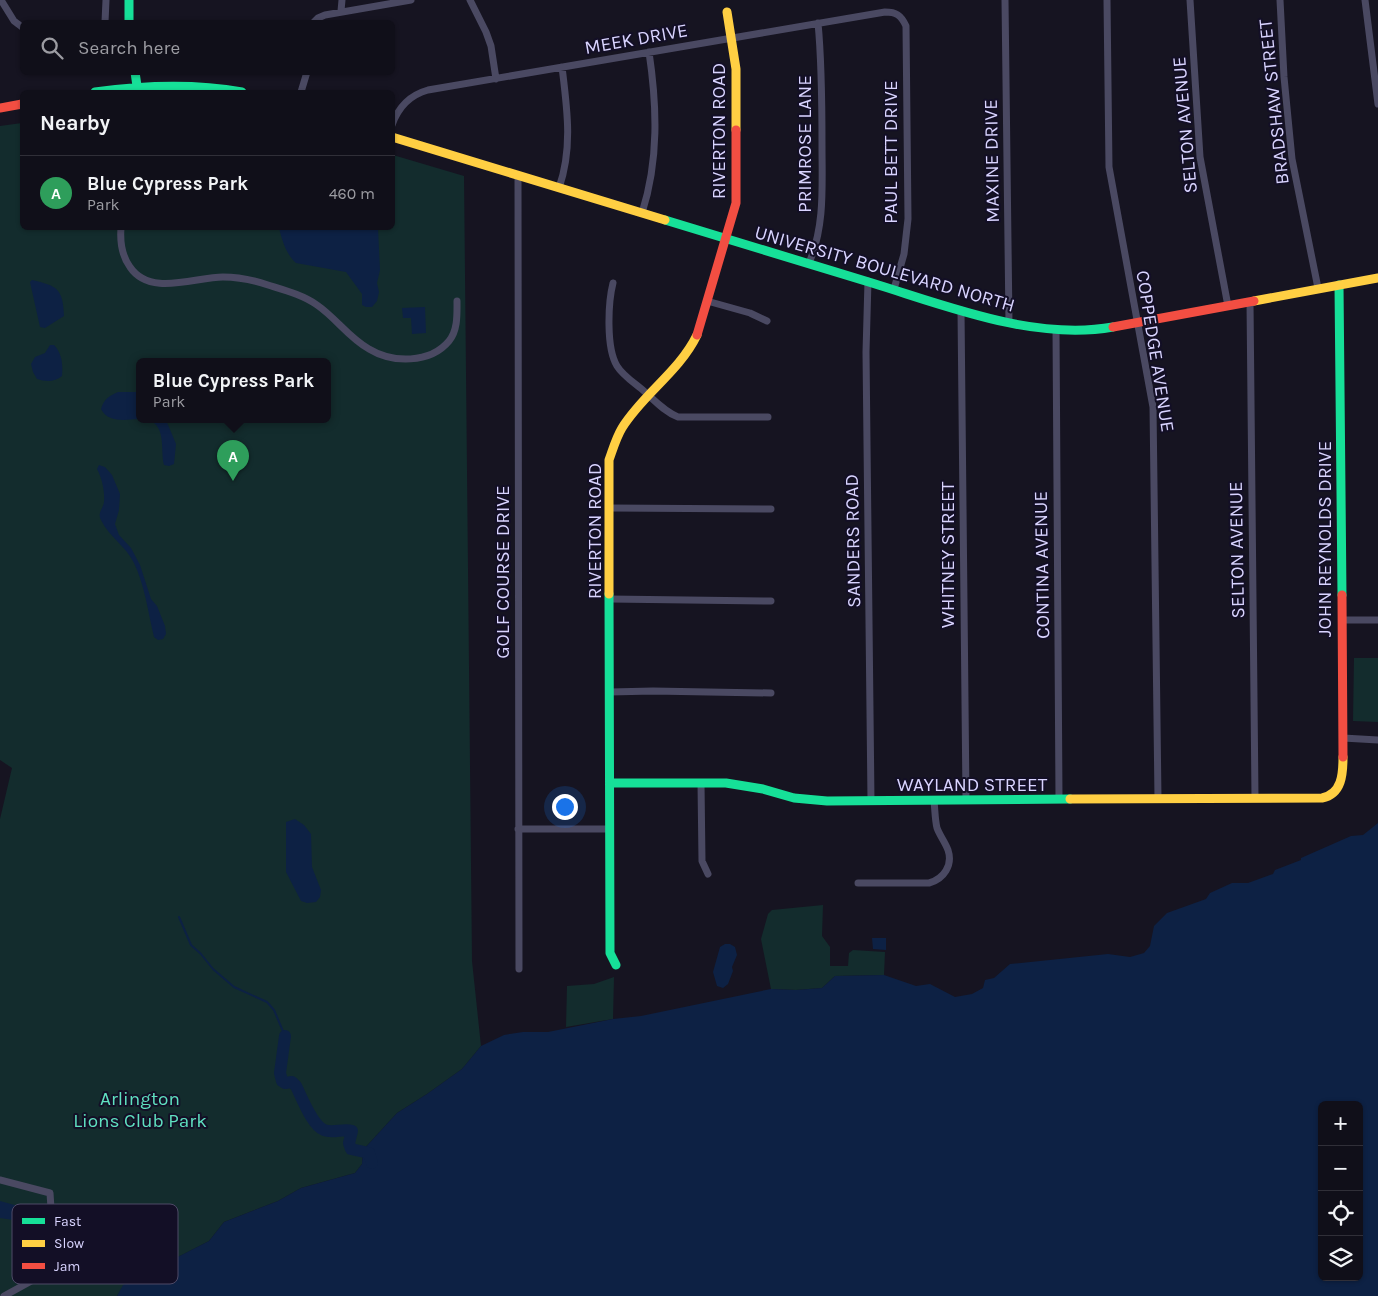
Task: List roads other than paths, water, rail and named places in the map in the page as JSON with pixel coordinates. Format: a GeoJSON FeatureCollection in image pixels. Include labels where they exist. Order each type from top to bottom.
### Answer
{"type":"FeatureCollection","features":[{"type":"Feature","properties":{"kind":"street"},"geometry":{"type":"LineString","coordinates":[[1,0],[14,21],[20,26]]}},
{"type":"Feature","properties":{"kind":"street"},"geometry":{"type":"LineString","coordinates":[[105,20],[106,0]]}},
{"type":"Feature","properties":{"kind":"street"},"geometry":{"type":"LineString","coordinates":[[128,0],[129,20]]}},
{"type":"Feature","properties":{"kind":"street"},"geometry":{"type":"LineString","coordinates":[[341,11],[342,0]]}},
{"type":"Feature","properties":{"kind":"street"},"geometry":{"type":"LineString","coordinates":[[317,20],[322,16],[341,11],[411,0]]}},
{"type":"Feature","properties":{"kind":"street"},"geometry":{"type":"LineString","coordinates":[[470,0],[489,39],[496,79]]}},
{"type":"Feature","properties":{"kind":"street","name":"MAXINE DRIVE"},"geometry":{"type":"LineString","coordinates":[[1005,0],[1009,322]]}},
{"type":"Feature","properties":{"kind":"street","name":"COPPEDGE AVENUE"},"geometry":{"type":"LineString","coordinates":[[1107,0],[1109,167],[1148,380],[1154,425],[1158,799]]}},
{"type":"Feature","properties":{"kind":"street","name":"SELTON AVENUE"},"geometry":{"type":"LineString","coordinates":[[1190,0],[1200,157],[1228,306]]}},
{"type":"Feature","properties":{"kind":"street","name":"BRADSHAW STREET"},"geometry":{"type":"LineString","coordinates":[[1280,0],[1284,76],[1292,159],[1318,288]]}},
{"type":"Feature","properties":{"kind":"street"},"geometry":{"type":"LineString","coordinates":[[1365,0],[1378,104]]}},
{"type":"Feature","properties":{"kind":"street","name":"RIVERTON ROAD"},"geometry":{"type":"LineString","coordinates":[[616,965],[610,954],[609,467],[613,447],[621,429],[670,375],[688,352],[700,325],[736,203],[736,83],[727,12]]}},
{"type":"Feature","properties":{"kind":"street","name":"MEEK DRIVE"},"geometry":{"type":"LineString","coordinates":[[395,119],[399,110],[416,94],[428,90],[885,12],[894,12],[900,15]]}},
{"type":"Feature","properties":{"kind":"street","name":"PAUL BETT DRIVE"},"geometry":{"type":"LineString","coordinates":[[894,289],[904,254],[908,219],[906,26],[900,15]]}},
{"type":"Feature","properties":{"kind":"street","name":"PRIMROSE LANE"},"geometry":{"type":"LineString","coordinates":[[809,264],[818,236],[823,205],[818,23]]}},
{"type":"Feature","properties":{"kind":"street"},"geometry":{"type":"LineString","coordinates":[[642,212],[650,186],[655,151],[655,105],[649,52]]}},
{"type":"Feature","properties":{"kind":"street"},"geometry":{"type":"LineString","coordinates":[[559,188],[564,173],[569,126],[562,67]]}},
{"type":"Feature","properties":{"kind":"street"},"geometry":{"type":"LineString","coordinates":[[135,75],[137,89]]}},
{"type":"Feature","properties":{"kind":"street"},"geometry":{"type":"LineString","coordinates":[[302,90],[306,75]]}},
{"type":"Feature","properties":{"kind":"street"},"geometry":{"type":"LineString","coordinates":[[123,90],[183,85],[230,90]]}},
{"type":"Feature","properties":{"kind":"street"},"geometry":{"type":"LineString","coordinates":[[0,108],[20,104]]}},
{"type":"Feature","properties":{"kind":"street","name":"UNIVERSITY BOULEVARD NORTH"},"geometry":{"type":"LineString","coordinates":[[395,138],[961,310],[1033,327],[1056,330],[1097,330],[1378,278]]}},
{"type":"Feature","properties":{"kind":"street","name":"GOLF COURSE DRIVE"},"geometry":{"type":"LineString","coordinates":[[518,175],[519,969]]}},
{"type":"Feature","properties":{"kind":"street"},"geometry":{"type":"LineString","coordinates":[[121,230],[122,246],[127,263],[132,271],[147,281],[166,283],[233,277],[272,286],[316,304],[368,349],[388,358],[409,359],[431,354],[440,349],[449,341],[453,333],[456,324],[457,301]]}},
{"type":"Feature","properties":{"kind":"street","name":"SANDERS ROAD"},"geometry":{"type":"LineString","coordinates":[[868,281],[866,352],[871,801]]}},
{"type":"Feature","properties":{"kind":"street"},"geometry":{"type":"LineString","coordinates":[[613,283],[610,304],[610,352],[620,371],[670,414],[678,417],[768,417]]}},
{"type":"Feature","properties":{"kind":"street","name":"JOHN REYNOLDS DRIVE"},"geometry":{"type":"LineString","coordinates":[[1336,792],[1342,780],[1343,738],[1339,285]]}},
{"type":"Feature","properties":{"kind":"street"},"geometry":{"type":"LineString","coordinates":[[708,300],[750,313],[767,322]]}},
{"type":"Feature","properties":{"kind":"street","name":"SELTON AVENUE"},"geometry":{"type":"LineString","coordinates":[[1250,302],[1255,798]]}},
{"type":"Feature","properties":{"kind":"street","name":"WHITNEY STREET"},"geometry":{"type":"LineString","coordinates":[[961,310],[966,800]]}},
{"type":"Feature","properties":{"kind":"street","name":"CONTINA AVENUE"},"geometry":{"type":"LineString","coordinates":[[1056,330],[1059,799]]}},
{"type":"Feature","properties":{"kind":"street"},"geometry":{"type":"LineString","coordinates":[[610,508],[771,509]]}},
{"type":"Feature","properties":{"kind":"street"},"geometry":{"type":"LineString","coordinates":[[610,599],[771,601]]}},
{"type":"Feature","properties":{"kind":"street"},"geometry":{"type":"LineString","coordinates":[[1342,620],[1378,620]]}},
{"type":"Feature","properties":{"kind":"street"},"geometry":{"type":"LineString","coordinates":[[610,692],[718,691],[771,693]]}},
{"type":"Feature","properties":{"kind":"street"},"geometry":{"type":"LineString","coordinates":[[1343,738],[1378,740]]}},
{"type":"Feature","properties":{"kind":"street","name":"WAYLAND STREET"},"geometry":{"type":"LineString","coordinates":[[610,783],[741,785],[812,801],[1321,798],[1328,797],[1336,792]]}},
{"type":"Feature","properties":{"kind":"street"},"geometry":{"type":"LineString","coordinates":[[701,783],[702,861],[708,874]]}},
{"type":"Feature","properties":{"kind":"street"},"geometry":{"type":"LineString","coordinates":[[858,883],[929,883],[945,873],[949,862],[949,853],[936,825],[934,801]]}},
{"type":"Feature","properties":{"kind":"street"},"geometry":{"type":"LineString","coordinates":[[518,829],[610,829]]}},
{"type":"Feature","properties":{"kind":"street"},"geometry":{"type":"LineString","coordinates":[[0,1180],[50,1193],[51,1204]]}},
{"type":"Feature","properties":{"kind":"street"},"geometry":{"type":"LineString","coordinates":[[4,1296],[26,1284]]}},
{"type":"Feature","properties":{"kind":"water"},"geometry":{"type":"Polygon","coordinates":[[[280,230],[378,230],[380,270],[377,283],[379,292],[377,301],[372,307],[362,305],[362,294],[346,272],[296,263],[283,242],[280,230]]]}},
{"type":"Feature","properties":{"kind":"water"},"geometry":{"type":"Polygon","coordinates":[[[32,280],[53,287],[62,299],[64,316],[45,328],[40,327],[30,282],[32,280]]]}},
{"type":"Feature","properties":{"kind":"water"},"geometry":{"type":"Polygon","coordinates":[[[425,307],[426,333],[412,334],[411,318],[403,318],[402,308],[425,307]]]}},
{"type":"Feature","properties":{"kind":"water"},"geometry":{"type":"Polygon","coordinates":[[[50,345],[54,345],[57,348],[60,355],[62,376],[50,381],[44,381],[37,379],[31,364],[35,357],[45,353],[50,345]]]}},
{"type":"Feature","properties":{"kind":"water"},"geometry":{"type":"Polygon","coordinates":[[[118,392],[136,392],[136,419],[117,420],[108,417],[101,409],[109,396],[118,392]]]}},
{"type":"Feature","properties":{"kind":"water"},"geometry":{"type":"Polygon","coordinates":[[[154,423],[167,423],[176,444],[174,464],[169,466],[164,465],[162,439],[158,427],[154,423]]]}},
{"type":"Feature","properties":{"kind":"water"},"geometry":{"type":"Polygon","coordinates":[[[99,465],[105,467],[112,475],[120,494],[119,510],[115,524],[119,535],[131,548],[140,565],[151,599],[157,606],[165,626],[166,634],[163,639],[158,640],[154,637],[144,590],[131,557],[108,532],[100,518],[104,490],[97,469],[99,465]]]}},
{"type":"Feature","properties":{"kind":"water"},"geometry":{"type":"Polygon","coordinates":[[[295,819],[304,825],[311,834],[312,867],[321,890],[320,897],[316,902],[307,903],[301,901],[286,872],[286,822],[295,819]]]}},
{"type":"Feature","properties":{"kind":"water"},"geometry":{"type":"Polygon","coordinates":[[[1378,823],[1378,1296],[117,1296],[125,1284],[178,1284],[178,1257],[209,1241],[224,1222],[278,1201],[301,1188],[355,1173],[362,1164],[363,1150],[397,1113],[462,1069],[481,1046],[504,1035],[523,1032],[548,1032],[613,1019],[641,1016],[771,989],[822,988],[835,976],[884,975],[916,986],[930,984],[955,997],[972,994],[983,988],[985,980],[994,978],[1010,964],[1108,954],[1130,957],[1144,953],[1150,946],[1154,926],[1167,913],[1206,899],[1210,893],[1232,883],[1248,883],[1273,874],[1275,870],[1301,860],[1301,858],[1351,836],[1363,835],[1378,823]]]}},
{"type":"Feature","properties":{"kind":"water"},"geometry":{"type":"Polygon","coordinates":[[[872,938],[886,938],[886,950],[873,949],[872,938]]]}},
{"type":"Feature","properties":{"kind":"water"},"geometry":{"type":"Polygon","coordinates":[[[725,944],[735,947],[737,955],[728,984],[723,988],[717,986],[713,972],[720,947],[725,944]]]}},
{"type":"Feature","properties":{"kind":"water"},"geometry":{"type":"Polygon","coordinates":[[[0,1201],[12,1204],[12,1220],[0,1218],[0,1201]]]}},
{"type":"Feature","properties":{"kind":"waterway"},"geometry":{"type":"LineString","coordinates":[[179,917],[191,945],[213,969],[234,987],[267,1002],[274,1010],[285,1036]]}},
{"type":"Feature","properties":{"kind":"waterway"},"geometry":{"type":"LineString","coordinates":[[285,1036],[280,1073],[282,1081],[285,1083],[292,1082],[296,1086],[315,1123],[324,1130],[352,1131],[349,1143],[351,1149],[369,1153],[372,1163]]}},
{"type":"Feature","properties":{"kind":"place","name":"Blue Cypress Park"},"geometry":{"type":"Point","coordinates":[233,481]}},
{"type":"Feature","properties":{"kind":"park label","name":"Arlington Lions Club Park"},"geometry":{"type":"Point","coordinates":[140,1109]}}]}
